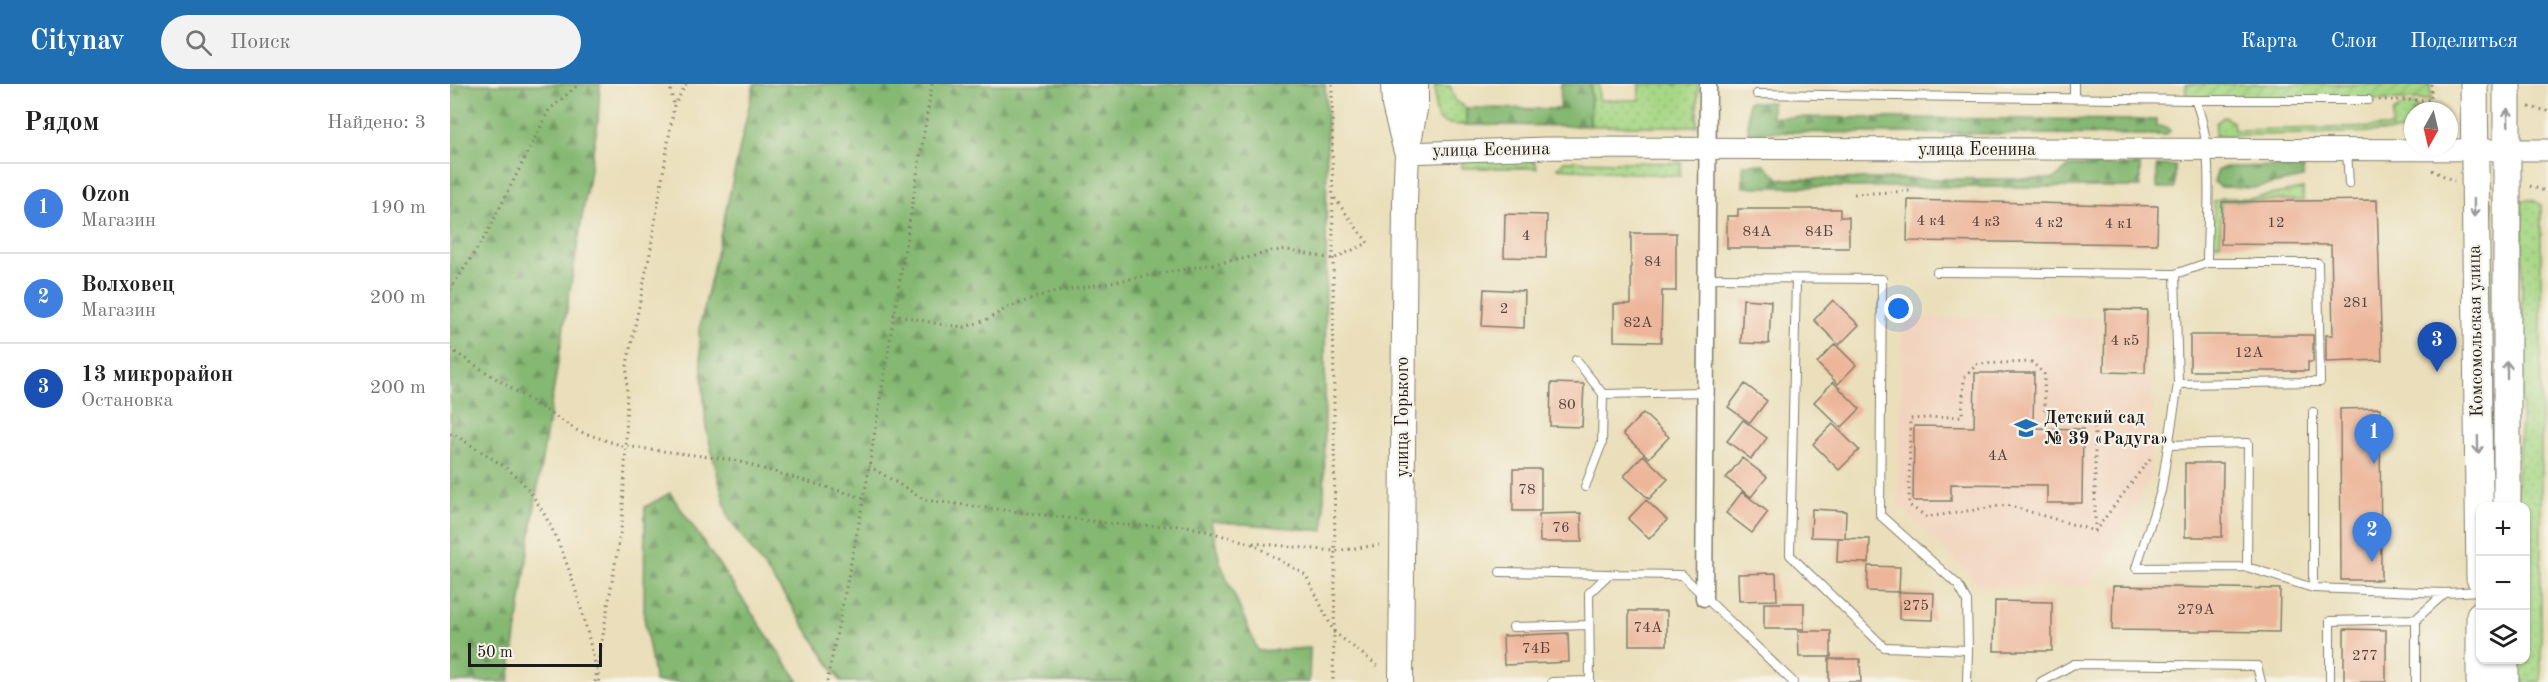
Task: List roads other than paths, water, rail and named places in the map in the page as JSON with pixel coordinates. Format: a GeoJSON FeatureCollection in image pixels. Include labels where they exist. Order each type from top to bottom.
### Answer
{"type":"FeatureCollection","features":[{"type":"Feature","properties":{"kind":"main road","name":"улица Горького"},"geometry":{"type":"LineString","coordinates":[[1394,84],[1394,105],[1407,153]]}},
{"type":"Feature","properties":{"kind":"main road","name":"улица Горького"},"geometry":{"type":"LineString","coordinates":[[1401,682],[1407,153],[1416,104],[1416,84]]}},
{"type":"Feature","properties":{"kind":"main road","name":"Комсомольская улица"},"geometry":{"type":"LineString","coordinates":[[2474,84],[2481,556]]}},
{"type":"Feature","properties":{"kind":"main road","name":"Комсомольская улица"},"geometry":{"type":"LineString","coordinates":[[2506,502],[2509,150],[2514,95]]}},
{"type":"Feature","properties":{"kind":"main road"},"geometry":{"type":"LineString","coordinates":[[2480,664],[2480,682]]}},
{"type":"Feature","properties":{"kind":"main road"},"geometry":{"type":"LineString","coordinates":[[2505,664],[2505,682]]}},
{"type":"Feature","properties":{"kind":"street"},"geometry":{"type":"LineString","coordinates":[[1704,598],[1708,84]]}},
{"type":"Feature","properties":{"kind":"street","name":"улица Есенина"},"geometry":{"type":"LineString","coordinates":[[1407,153],[1546,148],[2548,150]]}},
{"type":"Feature","properties":{"kind":"lane"},"geometry":{"type":"LineString","coordinates":[[2074,84],[2074,99]]}},
{"type":"Feature","properties":{"kind":"lane"},"geometry":{"type":"LineString","coordinates":[[1757,94],[2074,99],[2368,100]]}},
{"type":"Feature","properties":{"kind":"lane"},"geometry":{"type":"LineString","coordinates":[[2195,100],[2207,150],[2207,263]]}},
{"type":"Feature","properties":{"kind":"lane"},"geometry":{"type":"LineString","coordinates":[[2347,150],[2349,184]]}},
{"type":"Feature","properties":{"kind":"lane"},"geometry":{"type":"LineString","coordinates":[[1937,272],[2175,274],[2207,263],[2318,263],[2320,382],[2178,384]]}},
{"type":"Feature","properties":{"kind":"lane"},"geometry":{"type":"LineString","coordinates":[[2175,274],[2178,384],[2172,431],[2161,491],[2136,568],[2247,567],[2313,588],[2445,593],[2476,591]]}},
{"type":"Feature","properties":{"kind":"lane"},"geometry":{"type":"LineString","coordinates":[[1706,278],[1882,279],[1880,515],[1958,585],[1967,601],[1967,682]]}},
{"type":"Feature","properties":{"kind":"lane"},"geometry":{"type":"LineString","coordinates":[[1796,279],[1790,555],[1884,647],[1968,650]]}},
{"type":"Feature","properties":{"kind":"lane"},"geometry":{"type":"LineString","coordinates":[[1576,360],[1603,394],[1602,443],[1585,487]]}},
{"type":"Feature","properties":{"kind":"lane"},"geometry":{"type":"LineString","coordinates":[[1603,394],[1705,392]]}},
{"type":"Feature","properties":{"kind":"lane"},"geometry":{"type":"LineString","coordinates":[[2313,412],[2313,588]]}},
{"type":"Feature","properties":{"kind":"lane"},"geometry":{"type":"LineString","coordinates":[[2169,445],[2248,443],[2247,567]]}},
{"type":"Feature","properties":{"kind":"lane"},"geometry":{"type":"LineString","coordinates":[[1500,572],[1682,575],[1793,682]]}},
{"type":"Feature","properties":{"kind":"lane"},"geometry":{"type":"LineString","coordinates":[[1552,682],[1590,681],[1589,593],[1609,574]]}},
{"type":"Feature","properties":{"kind":"lane"},"geometry":{"type":"LineString","coordinates":[[2330,682],[2330,621],[2416,620],[2445,593]]}},
{"type":"Feature","properties":{"kind":"lane"},"geometry":{"type":"LineString","coordinates":[[2416,620],[2416,682]]}},
{"type":"Feature","properties":{"kind":"lane"},"geometry":{"type":"LineString","coordinates":[[1513,627],[1589,625]]}},
{"type":"Feature","properties":{"kind":"lane"},"geometry":{"type":"LineString","coordinates":[[2041,682],[2074,664],[2257,666],[2261,682]]}},
{"type":"Feature","properties":{"kind":"place","name":"13 микрорайон"},"geometry":{"type":"Point","coordinates":[2437,372]}},
{"type":"Feature","properties":{"kind":"place","name":"Детский сад № 39 «Радуга»"},"geometry":{"type":"Point","coordinates":[2026,428]}},
{"type":"Feature","properties":{"kind":"place","name":"Ozon"},"geometry":{"type":"Point","coordinates":[2374,464]}},
{"type":"Feature","properties":{"kind":"place","name":"Волховец"},"geometry":{"type":"Point","coordinates":[2372,562]}}]}
